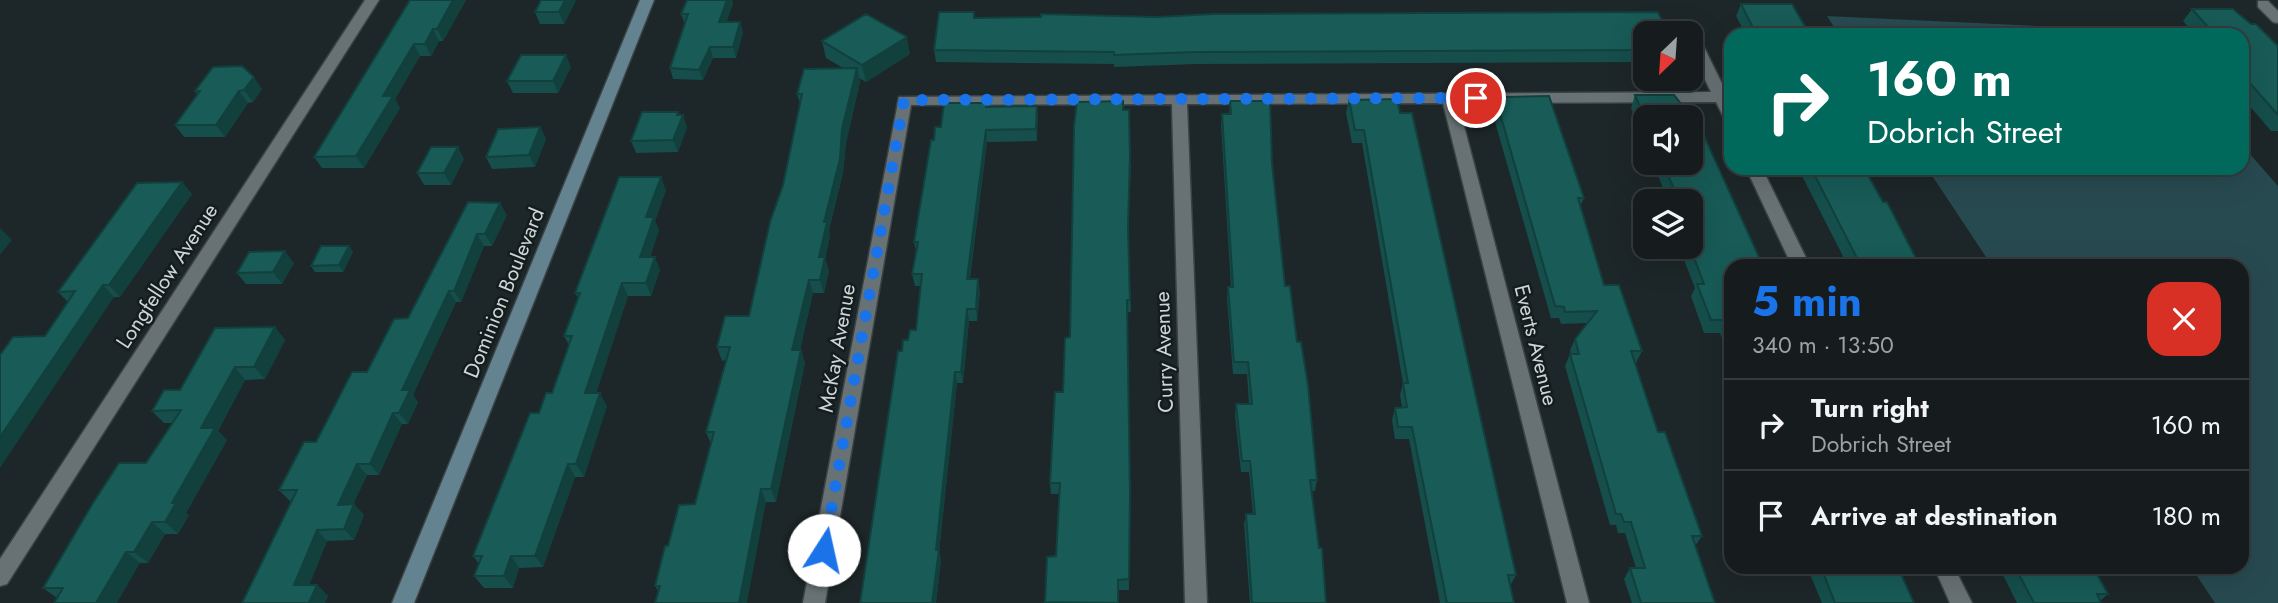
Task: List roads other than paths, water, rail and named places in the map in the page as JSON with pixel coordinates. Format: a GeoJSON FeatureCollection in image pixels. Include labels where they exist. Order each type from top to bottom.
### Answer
{"type":"FeatureCollection","features":[{"type":"Feature","properties":{"kind":"street","name":"Longfellow Avenue"},"geometry":{"type":"LineString","coordinates":[[0,577],[372,0]]}},
{"type":"Feature","properties":{"kind":"street","name":"Dominion Boulevard"},"geometry":{"type":"LineString","coordinates":[[403,603],[648,0]]}},
{"type":"Feature","properties":{"kind":"street"},"geometry":{"type":"LineString","coordinates":[[2271,4],[2278,19]]}},
{"type":"Feature","properties":{"kind":"street"},"geometry":{"type":"LineString","coordinates":[[1703,60],[1724,103]]}},
{"type":"Feature","properties":{"kind":"street"},"geometry":{"type":"LineString","coordinates":[[1179,99],[1721,97]]}},
{"type":"Feature","properties":{"kind":"street","name":"Everts Avenue"},"geometry":{"type":"LineString","coordinates":[[1449,98],[1578,603]]}},
{"type":"Feature","properties":{"kind":"street","name":"McKay Avenue"},"geometry":{"type":"LineString","coordinates":[[814,603],[904,100],[1179,99]]}},
{"type":"Feature","properties":{"kind":"street","name":"Curry Avenue"},"geometry":{"type":"LineString","coordinates":[[1179,99],[1196,603]]}},
{"type":"Feature","properties":{"kind":"street"},"geometry":{"type":"LineString","coordinates":[[1757,175],[1798,259]]}},
{"type":"Feature","properties":{"kind":"street"},"geometry":{"type":"LineString","coordinates":[[1947,574],[1961,603]]}}]}
